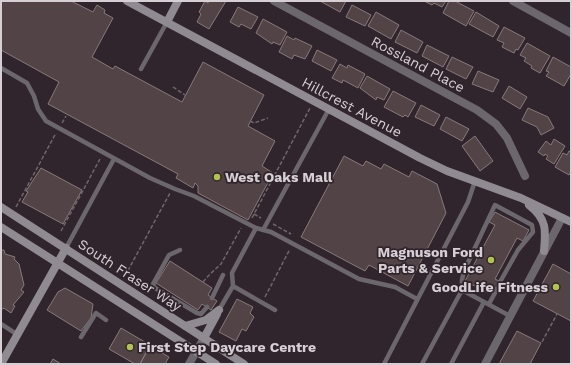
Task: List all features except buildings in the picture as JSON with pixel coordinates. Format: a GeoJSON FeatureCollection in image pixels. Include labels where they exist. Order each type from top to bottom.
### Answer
{"type":"FeatureCollection","features":[{"type":"Feature","properties":{"kind":"street","name":"Hillcrest Avenue"},"geometry":{"type":"LineString","coordinates":[[127,1],[420,158],[521,198],[571,222]]}},
{"type":"Feature","properties":{"kind":"street"},"geometry":{"type":"LineString","coordinates":[[167,22],[178,1]]}},
{"type":"Feature","properties":{"kind":"street","name":"Rossland Place"},"geometry":{"type":"LineString","coordinates":[[274,1],[478,110],[496,124],[507,138],[525,176]]}},
{"type":"Feature","properties":{"kind":"street"},"geometry":{"type":"LineString","coordinates":[[513,1],[571,33]]}},
{"type":"Feature","properties":{"kind":"street"},"geometry":{"type":"LineString","coordinates":[[521,198],[537,211],[544,221],[546,234],[544,251]]}},
{"type":"Feature","properties":{"kind":"street","name":"South Fraser Way"},"geometry":{"type":"LineString","coordinates":[[1,207],[244,364]]}},
{"type":"Feature","properties":{"kind":"street"},"geometry":{"type":"LineString","coordinates":[[485,364],[562,218]]}},
{"type":"Feature","properties":{"kind":"street","name":"South Fraser Way"},"geometry":{"type":"LineString","coordinates":[[1,227],[216,364]]}},
{"type":"Feature","properties":{"kind":"street"},"geometry":{"type":"LineString","coordinates":[[1,364],[66,248]]}},
{"type":"Feature","properties":{"kind":"street"},"geometry":{"type":"LineString","coordinates":[[189,364],[219,310]]}},
{"type":"Feature","properties":{"kind":"street"},"geometry":{"type":"LineString","coordinates":[[184,326],[206,320],[219,310]]}},
{"type":"Feature","properties":{"kind":"lane"},"geometry":{"type":"LineString","coordinates":[[140,70],[167,22]]}},
{"type":"Feature","properties":{"kind":"lane"},"geometry":{"type":"LineString","coordinates":[[1,68],[27,83],[42,116],[46,121],[103,153],[175,190],[194,196],[246,224],[293,244],[359,279],[368,283],[395,288],[417,299]]}},
{"type":"Feature","properties":{"kind":"lane"},"geometry":{"type":"LineString","coordinates":[[263,230],[329,109]]}},
{"type":"Feature","properties":{"kind":"lane"},"geometry":{"type":"LineString","coordinates":[[66,248],[114,158]]}},
{"type":"Feature","properties":{"kind":"lane"},"geometry":{"type":"LineString","coordinates":[[384,364],[468,202],[475,181]]}},
{"type":"Feature","properties":{"kind":"lane"},"geometry":{"type":"LineString","coordinates":[[422,364],[462,290],[464,271],[495,205],[532,225],[533,232],[518,250],[500,282]]}},
{"type":"Feature","properties":{"kind":"lane"},"geometry":{"type":"LineString","coordinates":[[219,310],[233,286],[232,273],[256,228]]}},
{"type":"Feature","properties":{"kind":"lane"},"geometry":{"type":"LineString","coordinates":[[180,250],[170,255],[153,284],[155,288],[197,313],[201,314],[207,307]]}},
{"type":"Feature","properties":{"kind":"lane"},"geometry":{"type":"LineString","coordinates":[[212,298],[223,275]]}},
{"type":"Feature","properties":{"kind":"lane"},"geometry":{"type":"LineString","coordinates":[[233,286],[275,310]]}},
{"type":"Feature","properties":{"kind":"lane"},"geometry":{"type":"LineString","coordinates":[[489,304],[496,289]]}},
{"type":"Feature","properties":{"kind":"lane"},"geometry":{"type":"LineString","coordinates":[[462,290],[510,316]]}},
{"type":"Feature","properties":{"kind":"lane"},"geometry":{"type":"LineString","coordinates":[[451,364],[484,302]]}},
{"type":"Feature","properties":{"kind":"lane"},"geometry":{"type":"LineString","coordinates":[[81,337],[96,313],[106,320]]}},
{"type":"Feature","properties":{"kind":"lane"},"geometry":{"type":"LineString","coordinates":[[1,324],[18,335]]}},
{"type":"Feature","properties":{"kind":"path"},"geometry":{"type":"LineString","coordinates":[[173,87],[185,95]]}},
{"type":"Feature","properties":{"kind":"path"},"geometry":{"type":"LineString","coordinates":[[203,282],[221,264],[246,224],[314,102]]}},
{"type":"Feature","properties":{"kind":"path"},"geometry":{"type":"LineString","coordinates":[[12,214],[66,116]]}},
{"type":"Feature","properties":{"kind":"path"},"geometry":{"type":"LineString","coordinates":[[250,121],[254,123],[268,118]]}},
{"type":"Feature","properties":{"kind":"path"},"geometry":{"type":"LineString","coordinates":[[61,231],[103,153]]}},
{"type":"Feature","properties":{"kind":"path"},"geometry":{"type":"LineString","coordinates":[[119,283],[170,193],[175,190]]}},
{"type":"Feature","properties":{"kind":"path"},"geometry":{"type":"LineString","coordinates":[[262,303],[293,244]]}},
{"type":"Feature","properties":{"kind":"path"},"geometry":{"type":"LineString","coordinates":[[542,342],[557,314]]}},
{"type":"Feature","properties":{"kind":"place","name":"West Oaks Mall"},"geometry":{"type":"Point","coordinates":[217,177]}},
{"type":"Feature","properties":{"kind":"place","name":"Magnuson Ford Parts & Service"},"geometry":{"type":"Point","coordinates":[491,260]}},
{"type":"Feature","properties":{"kind":"place","name":"GoodLife Fitness"},"geometry":{"type":"Point","coordinates":[556,287]}},
{"type":"Feature","properties":{"kind":"place","name":"First Step Daycare Centre"},"geometry":{"type":"Point","coordinates":[130,347]}}]}
